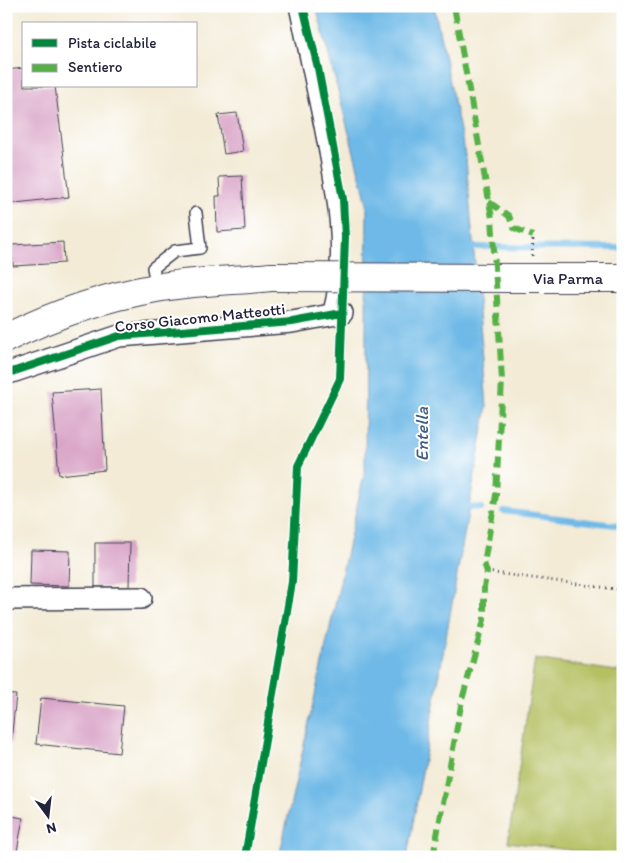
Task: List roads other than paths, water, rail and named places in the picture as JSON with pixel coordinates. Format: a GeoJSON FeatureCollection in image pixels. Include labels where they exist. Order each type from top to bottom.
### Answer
{"type":"FeatureCollection","features":[{"type":"Feature","properties":{"kind":"main road","name":"Corso Giacomo Matteotti"},"geometry":{"type":"LineString","coordinates":[[6,338],[64,314],[116,297],[157,288],[271,277],[513,278]]}},
{"type":"Feature","properties":{"kind":"main road","name":"Via Parma"},"geometry":{"type":"LineString","coordinates":[[513,278],[623,278]]}},
{"type":"Feature","properties":{"kind":"street","name":"Corso Giacomo Matteotti"},"geometry":{"type":"LineString","coordinates":[[6,374],[119,336],[292,322],[335,314]]}},
{"type":"Feature","properties":{"kind":"street"},"geometry":{"type":"LineString","coordinates":[[6,599],[141,598]]}},
{"type":"Feature","properties":{"kind":"lane"},"geometry":{"type":"LineString","coordinates":[[294,6],[332,185],[337,225],[333,298],[335,314]]}},
{"type":"Feature","properties":{"kind":"lane"},"geometry":{"type":"LineString","coordinates":[[157,288],[153,268],[175,251],[200,248],[196,213]]}},
{"type":"Feature","properties":{"kind":"water","name":"Entella"},"geometry":{"type":"Polygon","coordinates":[[[316,6],[434,6],[466,159],[487,406],[407,857],[279,857],[365,470],[367,203],[316,6]]]}},
{"type":"Feature","properties":{"kind":"waterway"},"geometry":{"type":"LineString","coordinates":[[467,247],[623,248]]}},
{"type":"Feature","properties":{"kind":"waterway"},"geometry":{"type":"LineString","coordinates":[[462,506],[481,508]]}},
{"type":"Feature","properties":{"kind":"waterway"},"geometry":{"type":"LineString","coordinates":[[503,511],[623,526]]}}]}
